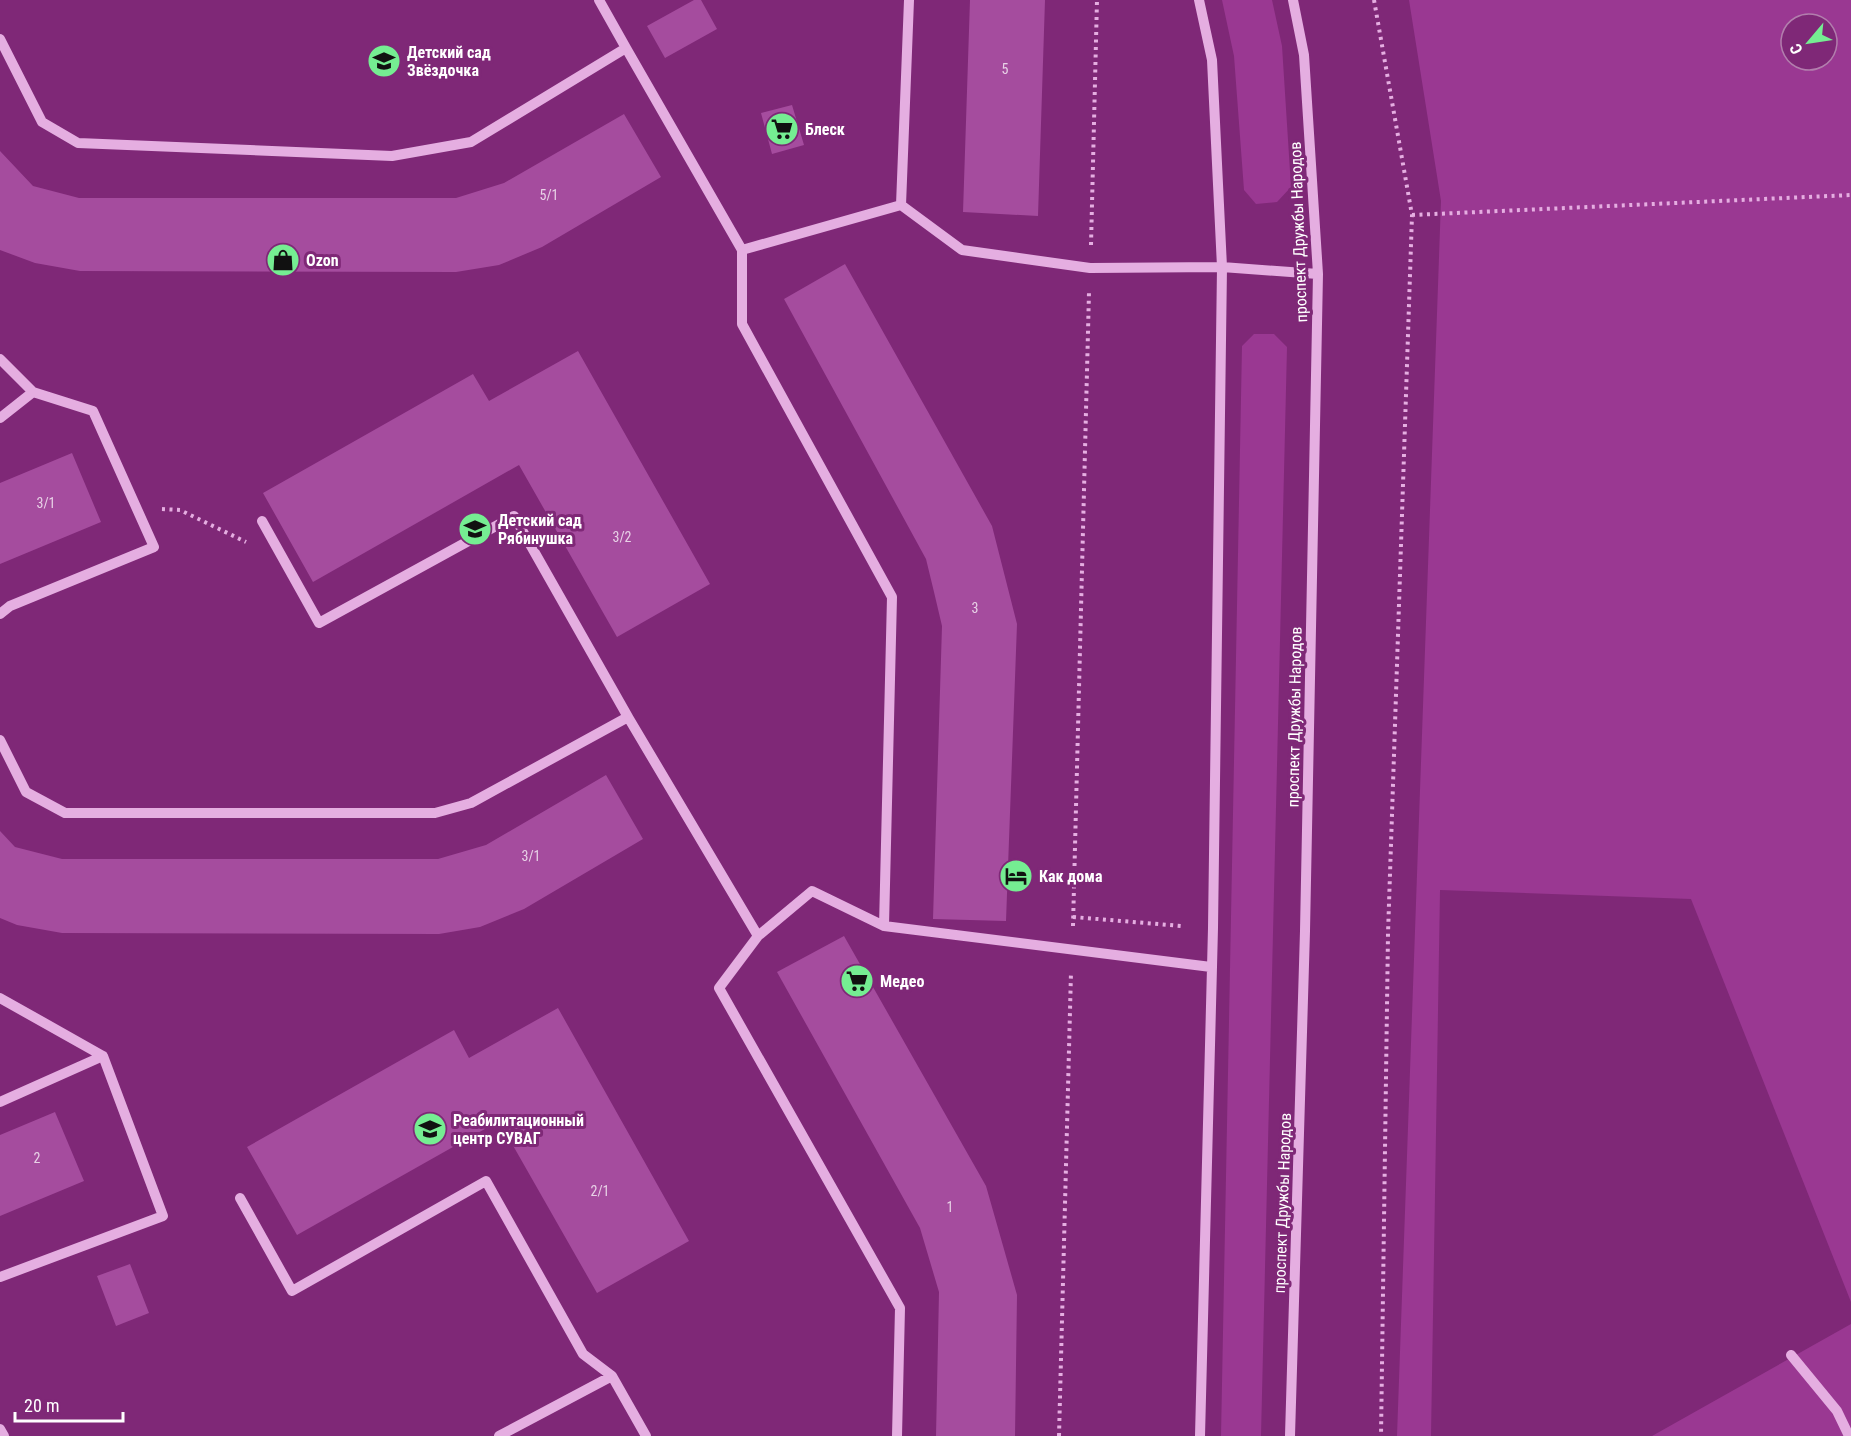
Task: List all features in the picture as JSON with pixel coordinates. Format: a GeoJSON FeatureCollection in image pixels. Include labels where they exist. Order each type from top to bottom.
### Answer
{"type":"FeatureCollection","features":[{"type":"Feature","properties":{"kind":"street"},"geometry":{"type":"LineString","coordinates":[[599,0],[742,250],[742,324],[892,597],[884,926]]}},
{"type":"Feature","properties":{"kind":"street"},"geometry":{"type":"LineString","coordinates":[[901,205],[909,0]]}},
{"type":"Feature","properties":{"kind":"street"},"geometry":{"type":"LineString","coordinates":[[1199,0],[1212,60],[1222,267],[1213,928],[1200,1436]]}},
{"type":"Feature","properties":{"kind":"street","name":"проспект Дружбы Народов"},"geometry":{"type":"LineString","coordinates":[[1290,1436],[1305,932],[1318,274],[1304,55],[1293,0]]}},
{"type":"Feature","properties":{"kind":"street"},"geometry":{"type":"LineString","coordinates":[[0,39],[42,122],[78,143],[392,156],[471,142],[626,48]]}},
{"type":"Feature","properties":{"kind":"street"},"geometry":{"type":"LineString","coordinates":[[742,250],[901,205]]}},
{"type":"Feature","properties":{"kind":"street"},"geometry":{"type":"LineString","coordinates":[[901,205],[962,250],[1090,268],[1222,267],[1318,274]]}},
{"type":"Feature","properties":{"kind":"street"},"geometry":{"type":"LineString","coordinates":[[0,359],[33,392],[93,411],[154,547],[10,606],[0,614]]}},
{"type":"Feature","properties":{"kind":"street"},"geometry":{"type":"LineString","coordinates":[[0,418],[33,392]]}},
{"type":"Feature","properties":{"kind":"street"},"geometry":{"type":"LineString","coordinates":[[262,521],[319,622],[514,516],[628,717],[758,936]]}},
{"type":"Feature","properties":{"kind":"street"},"geometry":{"type":"LineString","coordinates":[[0,740],[26,792],[65,813],[435,813],[471,803],[628,717]]}},
{"type":"Feature","properties":{"kind":"street"},"geometry":{"type":"LineString","coordinates":[[897,1436],[900,1308],[719,988],[758,936],[812,891],[884,926],[1211,967]]}},
{"type":"Feature","properties":{"kind":"street"},"geometry":{"type":"LineString","coordinates":[[0,998],[103,1056],[163,1216],[0,1277]]}},
{"type":"Feature","properties":{"kind":"street"},"geometry":{"type":"LineString","coordinates":[[0,1102],[103,1056]]}},
{"type":"Feature","properties":{"kind":"street"},"geometry":{"type":"LineString","coordinates":[[240,1198],[292,1291],[486,1181],[584,1354],[612,1376],[646,1436]]}},
{"type":"Feature","properties":{"kind":"street"},"geometry":{"type":"LineString","coordinates":[[1791,1355],[1837,1411],[1849,1436]]}},
{"type":"Feature","properties":{"kind":"street"},"geometry":{"type":"LineString","coordinates":[[499,1436],[612,1376]]}},
{"type":"Feature","properties":{"kind":"street"},"geometry":{"type":"LineString","coordinates":[[0,1429],[4,1436]]}},
{"type":"Feature","properties":{"kind":"path"},"geometry":{"type":"LineString","coordinates":[[1059,1436],[1097,0]]}},
{"type":"Feature","properties":{"kind":"path"},"geometry":{"type":"LineString","coordinates":[[1374,0],[1412,215],[1388,923],[1381,1436]]}},
{"type":"Feature","properties":{"kind":"path"},"geometry":{"type":"LineString","coordinates":[[1412,215],[1851,195]]}},
{"type":"Feature","properties":{"kind":"path"},"geometry":{"type":"LineString","coordinates":[[136,508],[180,510],[284,561]]}},
{"type":"Feature","properties":{"kind":"path"},"geometry":{"type":"LineString","coordinates":[[1073,917],[1181,926]]}},
{"type":"Feature","properties":{"kind":"shaded area"},"geometry":{"type":"Polygon","coordinates":[[[1222,0],[1272,0],[1282,46],[1291,187],[1277,202],[1256,204],[1244,190],[1234,56],[1222,0]]]}},
{"type":"Feature","properties":{"kind":"shaded area"},"geometry":{"type":"Polygon","coordinates":[[[1409,0],[1851,0],[1851,1302],[1691,899],[1440,890],[1431,1436],[1397,1436],[1441,201],[1409,0]]]}},
{"type":"Feature","properties":{"kind":"shaded area"},"geometry":{"type":"Polygon","coordinates":[[[1254,334],[1274,334],[1287,347],[1261,1436],[1221,1436],[1242,346],[1254,334]]]}},
{"type":"Feature","properties":{"kind":"shaded area"},"geometry":{"type":"Polygon","coordinates":[[[1851,1324],[1851,1436],[1652,1436],[1851,1324]]]}},
{"type":"Feature","properties":{"kind":"building"},"geometry":{"type":"Polygon","coordinates":[[[694,0],[701,0],[717,29],[665,58],[647,26],[694,0]]]}},
{"type":"Feature","properties":{"kind":"building"},"geometry":{"type":"Polygon","coordinates":[[[970,0],[1045,0],[1038,216],[963,212],[970,0]]]}},
{"type":"Feature","properties":{"kind":"building","name":"Блеск"},"geometry":{"type":"Polygon","coordinates":[[[792,105],[804,145],[772,154],[761,113],[792,105]]]}},
{"type":"Feature","properties":{"kind":"building"},"geometry":{"type":"Polygon","coordinates":[[[624,114],[661,177],[542,247],[499,265],[456,272],[80,271],[35,263],[0,250],[0,151],[33,186],[79,198],[456,198],[504,183],[624,114]]]}},
{"type":"Feature","properties":{"kind":"building"},"geometry":{"type":"Polygon","coordinates":[[[845,264],[992,526],[1017,624],[1006,921],[933,919],[942,626],[934,592],[926,559],[784,299],[845,264]]]}},
{"type":"Feature","properties":{"kind":"building"},"geometry":{"type":"Polygon","coordinates":[[[578,351],[710,584],[617,637],[519,465],[313,582],[263,493],[473,374],[489,401],[578,351]]]}},
{"type":"Feature","properties":{"kind":"building"},"geometry":{"type":"Polygon","coordinates":[[[72,453],[101,522],[0,564],[0,483],[72,453]]]}},
{"type":"Feature","properties":{"kind":"building"},"geometry":{"type":"Polygon","coordinates":[[[606,775],[643,839],[524,909],[480,927],[439,934],[62,933],[17,925],[0,918],[0,831],[15,847],[62,859],[438,859],[486,845],[606,775]]]}},
{"type":"Feature","properties":{"kind":"building"},"geometry":{"type":"Polygon","coordinates":[[[844,936],[986,1186],[1017,1295],[1015,1436],[936,1436],[939,1292],[920,1228],[777,972],[844,936]]]}},
{"type":"Feature","properties":{"kind":"building"},"geometry":{"type":"Polygon","coordinates":[[[558,1008],[689,1241],[597,1293],[499,1121],[297,1235],[247,1147],[454,1030],[469,1058],[558,1008]]]}},
{"type":"Feature","properties":{"kind":"building"},"geometry":{"type":"Polygon","coordinates":[[[55,1112],[84,1181],[0,1216],[0,1135],[55,1112]]]}},
{"type":"Feature","properties":{"kind":"building"},"geometry":{"type":"Polygon","coordinates":[[[130,1264],[149,1313],[116,1326],[97,1276],[130,1264]]]}},
{"type":"Feature","properties":{"kind":"place","name":"Детский сад Звёздочка"},"geometry":{"type":"Point","coordinates":[384,61]}},
{"type":"Feature","properties":{"kind":"place","name":"Блеск"},"geometry":{"type":"Point","coordinates":[782,129]}},
{"type":"Feature","properties":{"kind":"place","name":"Ozon"},"geometry":{"type":"Point","coordinates":[283,260]}},
{"type":"Feature","properties":{"kind":"place","name":"Детский сад Рябинушка"},"geometry":{"type":"Point","coordinates":[475,529]}},
{"type":"Feature","properties":{"kind":"place","name":"Как дома"},"geometry":{"type":"Point","coordinates":[1016,876]}},
{"type":"Feature","properties":{"kind":"place","name":"Медео"},"geometry":{"type":"Point","coordinates":[857,981]}},
{"type":"Feature","properties":{"kind":"place","name":"Реабилитационный центр СУВАГ"},"geometry":{"type":"Point","coordinates":[430,1129]}}]}
